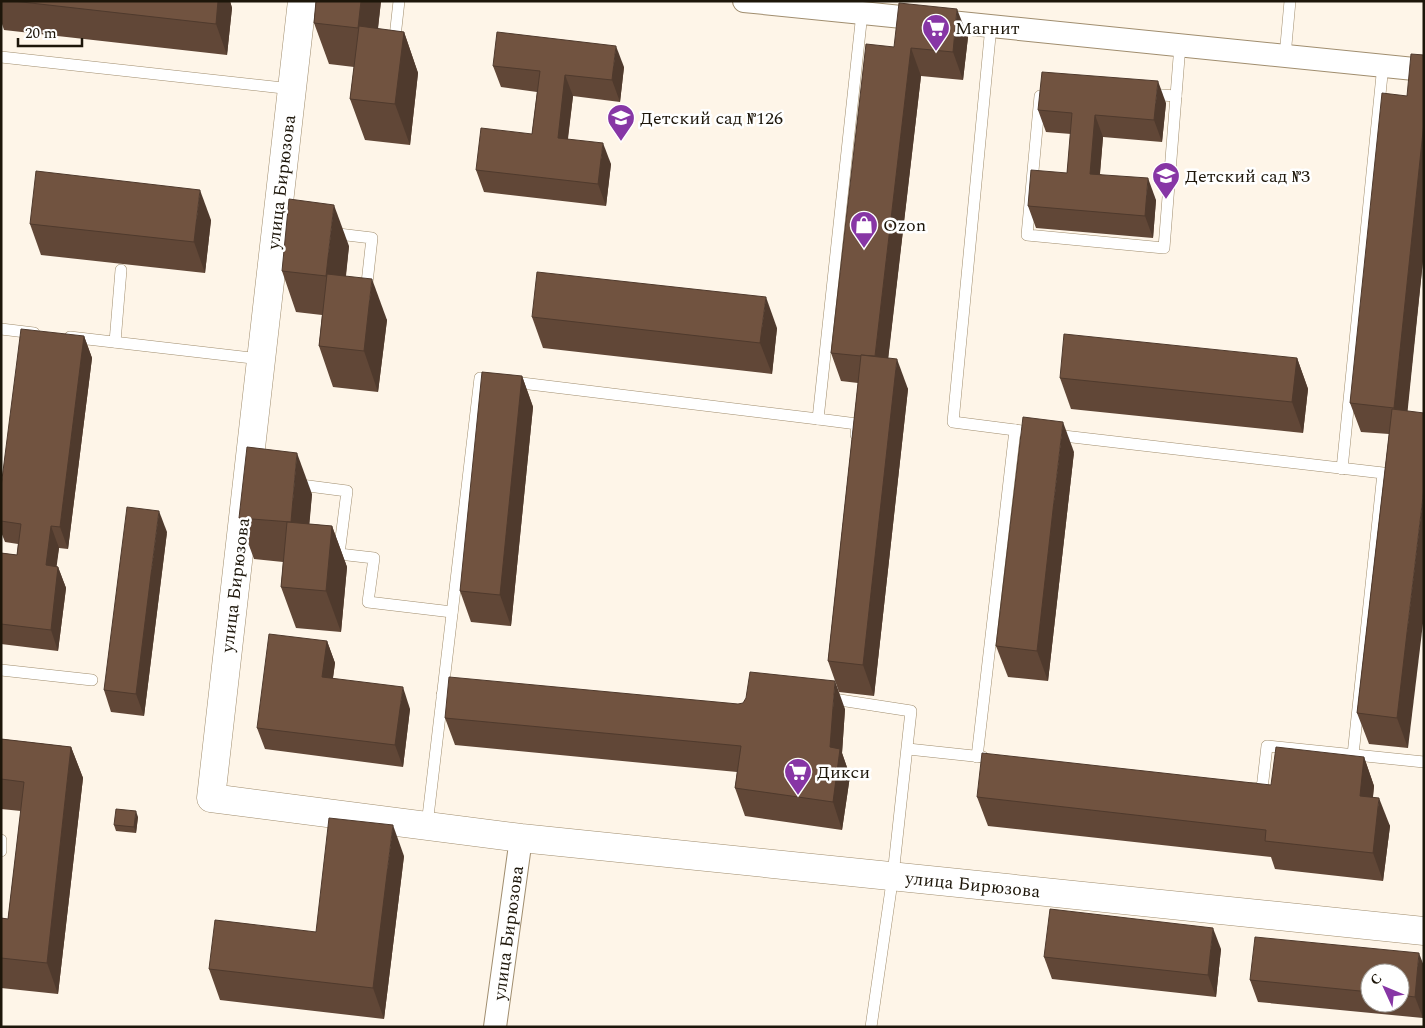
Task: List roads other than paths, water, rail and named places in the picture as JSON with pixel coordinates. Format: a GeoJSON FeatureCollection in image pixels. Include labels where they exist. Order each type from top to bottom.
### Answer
{"type":"FeatureCollection","features":[{"type":"Feature","properties":{"kind":"street","name":"улица Бирюзова"},"geometry":{"type":"LineString","coordinates":[[302,1],[292,90],[281,228],[261,359],[252,479],[210,798],[334,819],[427,826],[521,838],[1424,931]]}},
{"type":"Feature","properties":{"kind":"street"},"geometry":{"type":"LineString","coordinates":[[744,1],[862,13],[890,8],[991,26],[1424,70]]}},
{"type":"Feature","properties":{"kind":"street","name":"улица Бирюзова"},"geometry":{"type":"LineString","coordinates":[[495,1027],[521,838]]}},
{"type":"Feature","properties":{"kind":"lane"},"geometry":{"type":"LineString","coordinates":[[393,54],[399,1]]}},
{"type":"Feature","properties":{"kind":"lane"},"geometry":{"type":"LineString","coordinates":[[1285,56],[1290,1]]}},
{"type":"Feature","properties":{"kind":"lane"},"geometry":{"type":"LineString","coordinates":[[818,419],[862,13]]}},
{"type":"Feature","properties":{"kind":"lane"},"geometry":{"type":"LineString","coordinates":[[991,26],[953,422],[1383,473],[1353,755]]}},
{"type":"Feature","properties":{"kind":"lane"},"geometry":{"type":"LineString","coordinates":[[1041,85],[1028,235],[1164,248],[1180,45]]}},
{"type":"Feature","properties":{"kind":"lane"},"geometry":{"type":"LineString","coordinates":[[1,57],[292,90]]}},
{"type":"Feature","properties":{"kind":"lane"},"geometry":{"type":"LineString","coordinates":[[1342,469],[1383,66]]}},
{"type":"Feature","properties":{"kind":"lane"},"geometry":{"type":"LineString","coordinates":[[1138,93],[1176,96]]}},
{"type":"Feature","properties":{"kind":"lane"},"geometry":{"type":"LineString","coordinates":[[314,232],[372,238],[364,301]]}},
{"type":"Feature","properties":{"kind":"lane"},"geometry":{"type":"LineString","coordinates":[[115,342],[121,270]]}},
{"type":"Feature","properties":{"kind":"lane"},"geometry":{"type":"LineString","coordinates":[[1,329],[261,359]]}},
{"type":"Feature","properties":{"kind":"lane"},"geometry":{"type":"LineString","coordinates":[[427,826],[480,378],[857,424],[855,444]]}},
{"type":"Feature","properties":{"kind":"lane"},"geometry":{"type":"LineString","coordinates":[[977,757],[1015,430]]}},
{"type":"Feature","properties":{"kind":"lane"},"geometry":{"type":"LineString","coordinates":[[283,483],[347,491],[339,554],[374,558],[368,602],[452,612]]}},
{"type":"Feature","properties":{"kind":"lane"},"geometry":{"type":"LineString","coordinates":[[1,670],[92,680]]}},
{"type":"Feature","properties":{"kind":"lane"},"geometry":{"type":"LineString","coordinates":[[811,697],[831,694],[911,711],[893,875],[871,1027]]}},
{"type":"Feature","properties":{"kind":"lane"},"geometry":{"type":"LineString","coordinates":[[442,695],[472,698]]}},
{"type":"Feature","properties":{"kind":"lane"},"geometry":{"type":"LineString","coordinates":[[1242,787],[1262,789],[1267,746],[1424,762]]}},
{"type":"Feature","properties":{"kind":"lane"},"geometry":{"type":"LineString","coordinates":[[908,749],[997,759]]}},
{"type":"Feature","properties":{"kind":"lane"},"geometry":{"type":"LineString","coordinates":[[1,840],[1,851]]}},
{"type":"Feature","properties":{"kind":"place","name":"Магнит"},"geometry":{"type":"Point","coordinates":[936,52]}},
{"type":"Feature","properties":{"kind":"place","name":"Детский сад №126"},"geometry":{"type":"Point","coordinates":[621,142]}},
{"type":"Feature","properties":{"kind":"place","name":"Детский сад №3"},"geometry":{"type":"Point","coordinates":[1166,200]}},
{"type":"Feature","properties":{"kind":"place","name":"Ozon"},"geometry":{"type":"Point","coordinates":[864,249]}},
{"type":"Feature","properties":{"kind":"place","name":"Дикси"},"geometry":{"type":"Point","coordinates":[798,796]}}]}
